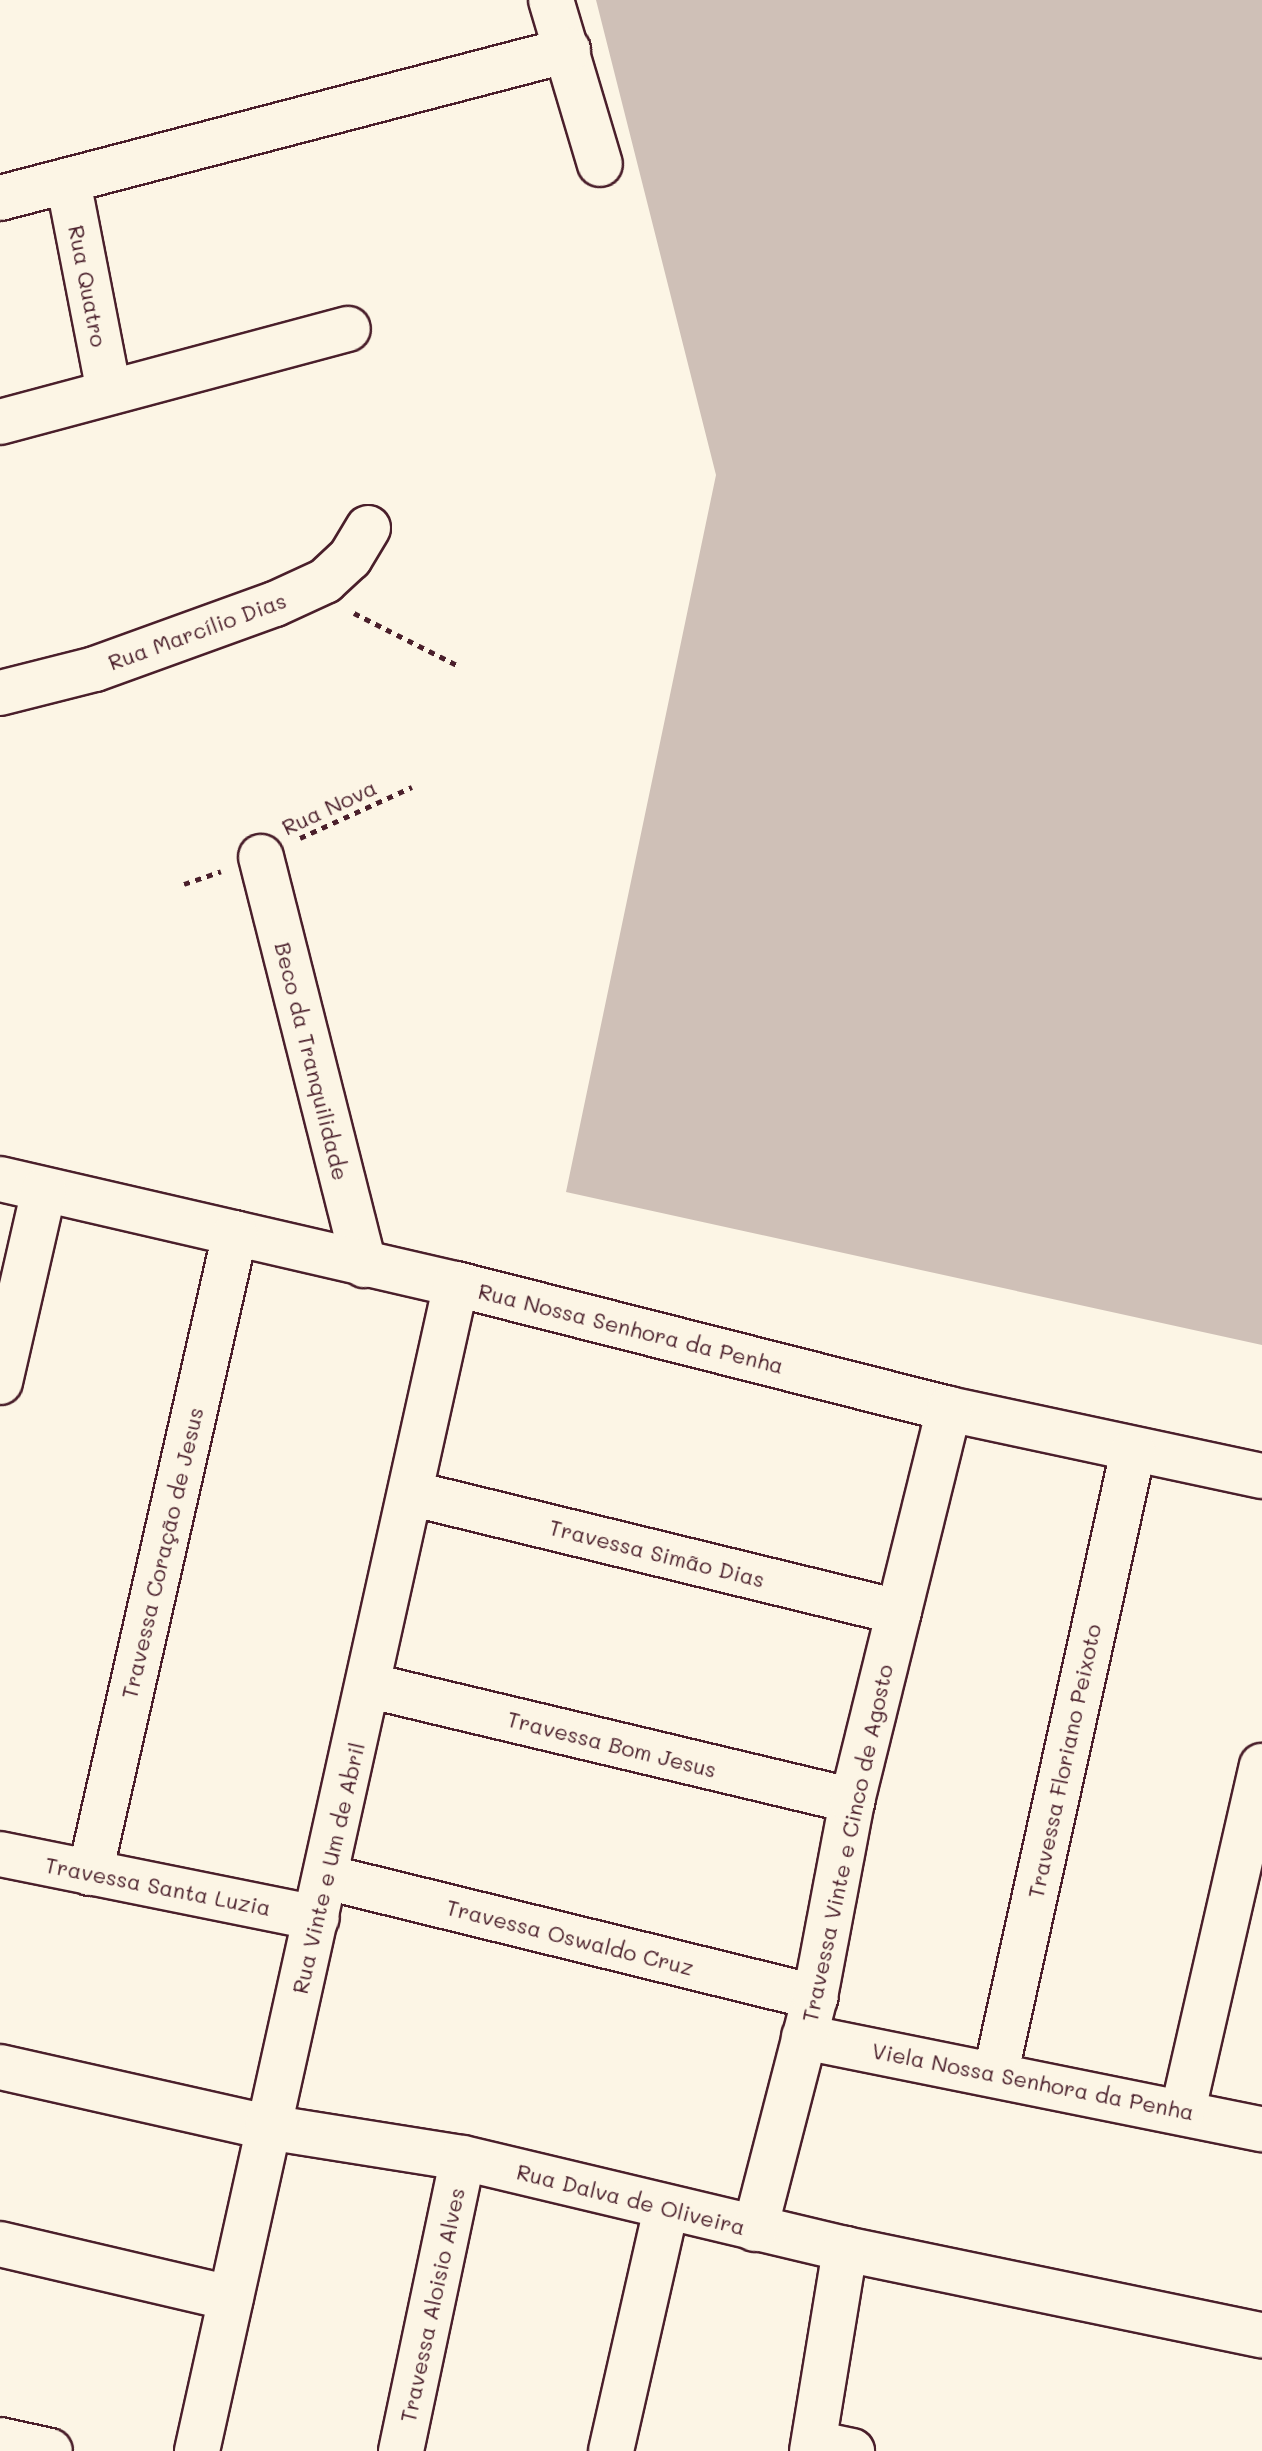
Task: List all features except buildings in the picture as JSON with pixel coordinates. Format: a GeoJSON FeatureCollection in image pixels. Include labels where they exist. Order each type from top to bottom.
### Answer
{"type":"FeatureCollection","features":[{"type":"Feature","properties":{"kind":"street"},"geometry":{"type":"LineString","coordinates":[[551,0],[600,164]]}},
{"type":"Feature","properties":{"kind":"street"},"geometry":{"type":"LineString","coordinates":[[0,198],[568,50]]}},
{"type":"Feature","properties":{"kind":"street","name":"Rua Quatro"},"geometry":{"type":"LineString","coordinates":[[68,181],[109,392]]}},
{"type":"Feature","properties":{"kind":"street"},"geometry":{"type":"LineString","coordinates":[[0,422],[348,329]]}},
{"type":"Feature","properties":{"kind":"street","name":"Rua Marcílio Dias"},"geometry":{"type":"LineString","coordinates":[[0,693],[183,639],[306,589],[350,558],[368,528]]}},
{"type":"Feature","properties":{"kind":"street","name":"Beco da Tranquilidade"},"geometry":{"type":"LineString","coordinates":[[261,857],[364,1265]]}},
{"type":"Feature","properties":{"kind":"street","name":"Rua Nossa Senhora da Penha"},"geometry":{"type":"LineString","coordinates":[[0,1179],[456,1284],[949,1409],[1133,1451],[1262,1476]]}},
{"type":"Feature","properties":{"kind":"street"},"geometry":{"type":"LineString","coordinates":[[0,1382],[44,1190]]}},
{"type":"Feature","properties":{"kind":"street","name":"Travessa Coração de Jesus"},"geometry":{"type":"LineString","coordinates":[[90,1873],[235,1233]]}},
{"type":"Feature","properties":{"kind":"street","name":"Rua Vinte e Um de Abril"},"geometry":{"type":"LineString","coordinates":[[197,2451],[267,2127],[414,1494],[456,1284]]}},
{"type":"Feature","properties":{"kind":"street","name":"Travessa Vinte e Cinco de Agosto"},"geometry":{"type":"LineString","coordinates":[[755,2229],[810,2017],[852,1801],[949,1409]]}},
{"type":"Feature","properties":{"kind":"street","name":"Travessa Floriano Peixoto"},"geometry":{"type":"LineString","coordinates":[[996,2072],[1133,1451]]}},
{"type":"Feature","properties":{"kind":"street","name":"Travessa Simão Dias"},"geometry":{"type":"LineString","coordinates":[[414,1494],[899,1612]]}},
{"type":"Feature","properties":{"kind":"street","name":"Travessa Bom Jesus"},"geometry":{"type":"LineString","coordinates":[[371,1686],[852,1801]]}},
{"type":"Feature","properties":{"kind":"street"},"geometry":{"type":"LineString","coordinates":[[1183,2110],[1262,1766]]}},
{"type":"Feature","properties":{"kind":"street","name":"Travessa Santa Luzia"},"geometry":{"type":"LineString","coordinates":[[0,1854],[317,1918]]}},
{"type":"Feature","properties":{"kind":"street","name":"Travessa Oswaldo Cruz"},"geometry":{"type":"LineString","coordinates":[[326,1877],[810,2017]]}},
{"type":"Feature","properties":{"kind":"street","name":"Viela Nossa Senhora da Penha"},"geometry":{"type":"LineString","coordinates":[[810,2017],[996,2072],[1262,2129]]}},
{"type":"Feature","properties":{"kind":"street","name":"Rua Dalva de Oliveira"},"geometry":{"type":"LineString","coordinates":[[0,2067],[267,2127],[463,2158],[845,2249],[1262,2335]]}},
{"type":"Feature","properties":{"kind":"street","name":"Travessa Aloisio Alves"},"geometry":{"type":"LineString","coordinates":[[401,2451],[463,2158]]}},
{"type":"Feature","properties":{"kind":"street"},"geometry":{"type":"LineString","coordinates":[[611,2451],[666,2208]]}},
{"type":"Feature","properties":{"kind":"street"},"geometry":{"type":"LineString","coordinates":[[0,2244],[231,2298]]}},
{"type":"Feature","properties":{"kind":"street"},"geometry":{"type":"LineString","coordinates":[[826,2448],[845,2249]]}},
{"type":"Feature","properties":{"kind":"street"},"geometry":{"type":"LineString","coordinates":[[0,2440],[50,2451]]}},
{"type":"Feature","properties":{"kind":"path"},"geometry":{"type":"LineString","coordinates":[[306,589],[459,666]]}},
{"type":"Feature","properties":{"kind":"path","name":"Rua Nova"},"geometry":{"type":"LineString","coordinates":[[261,857],[412,787]]}}]}
